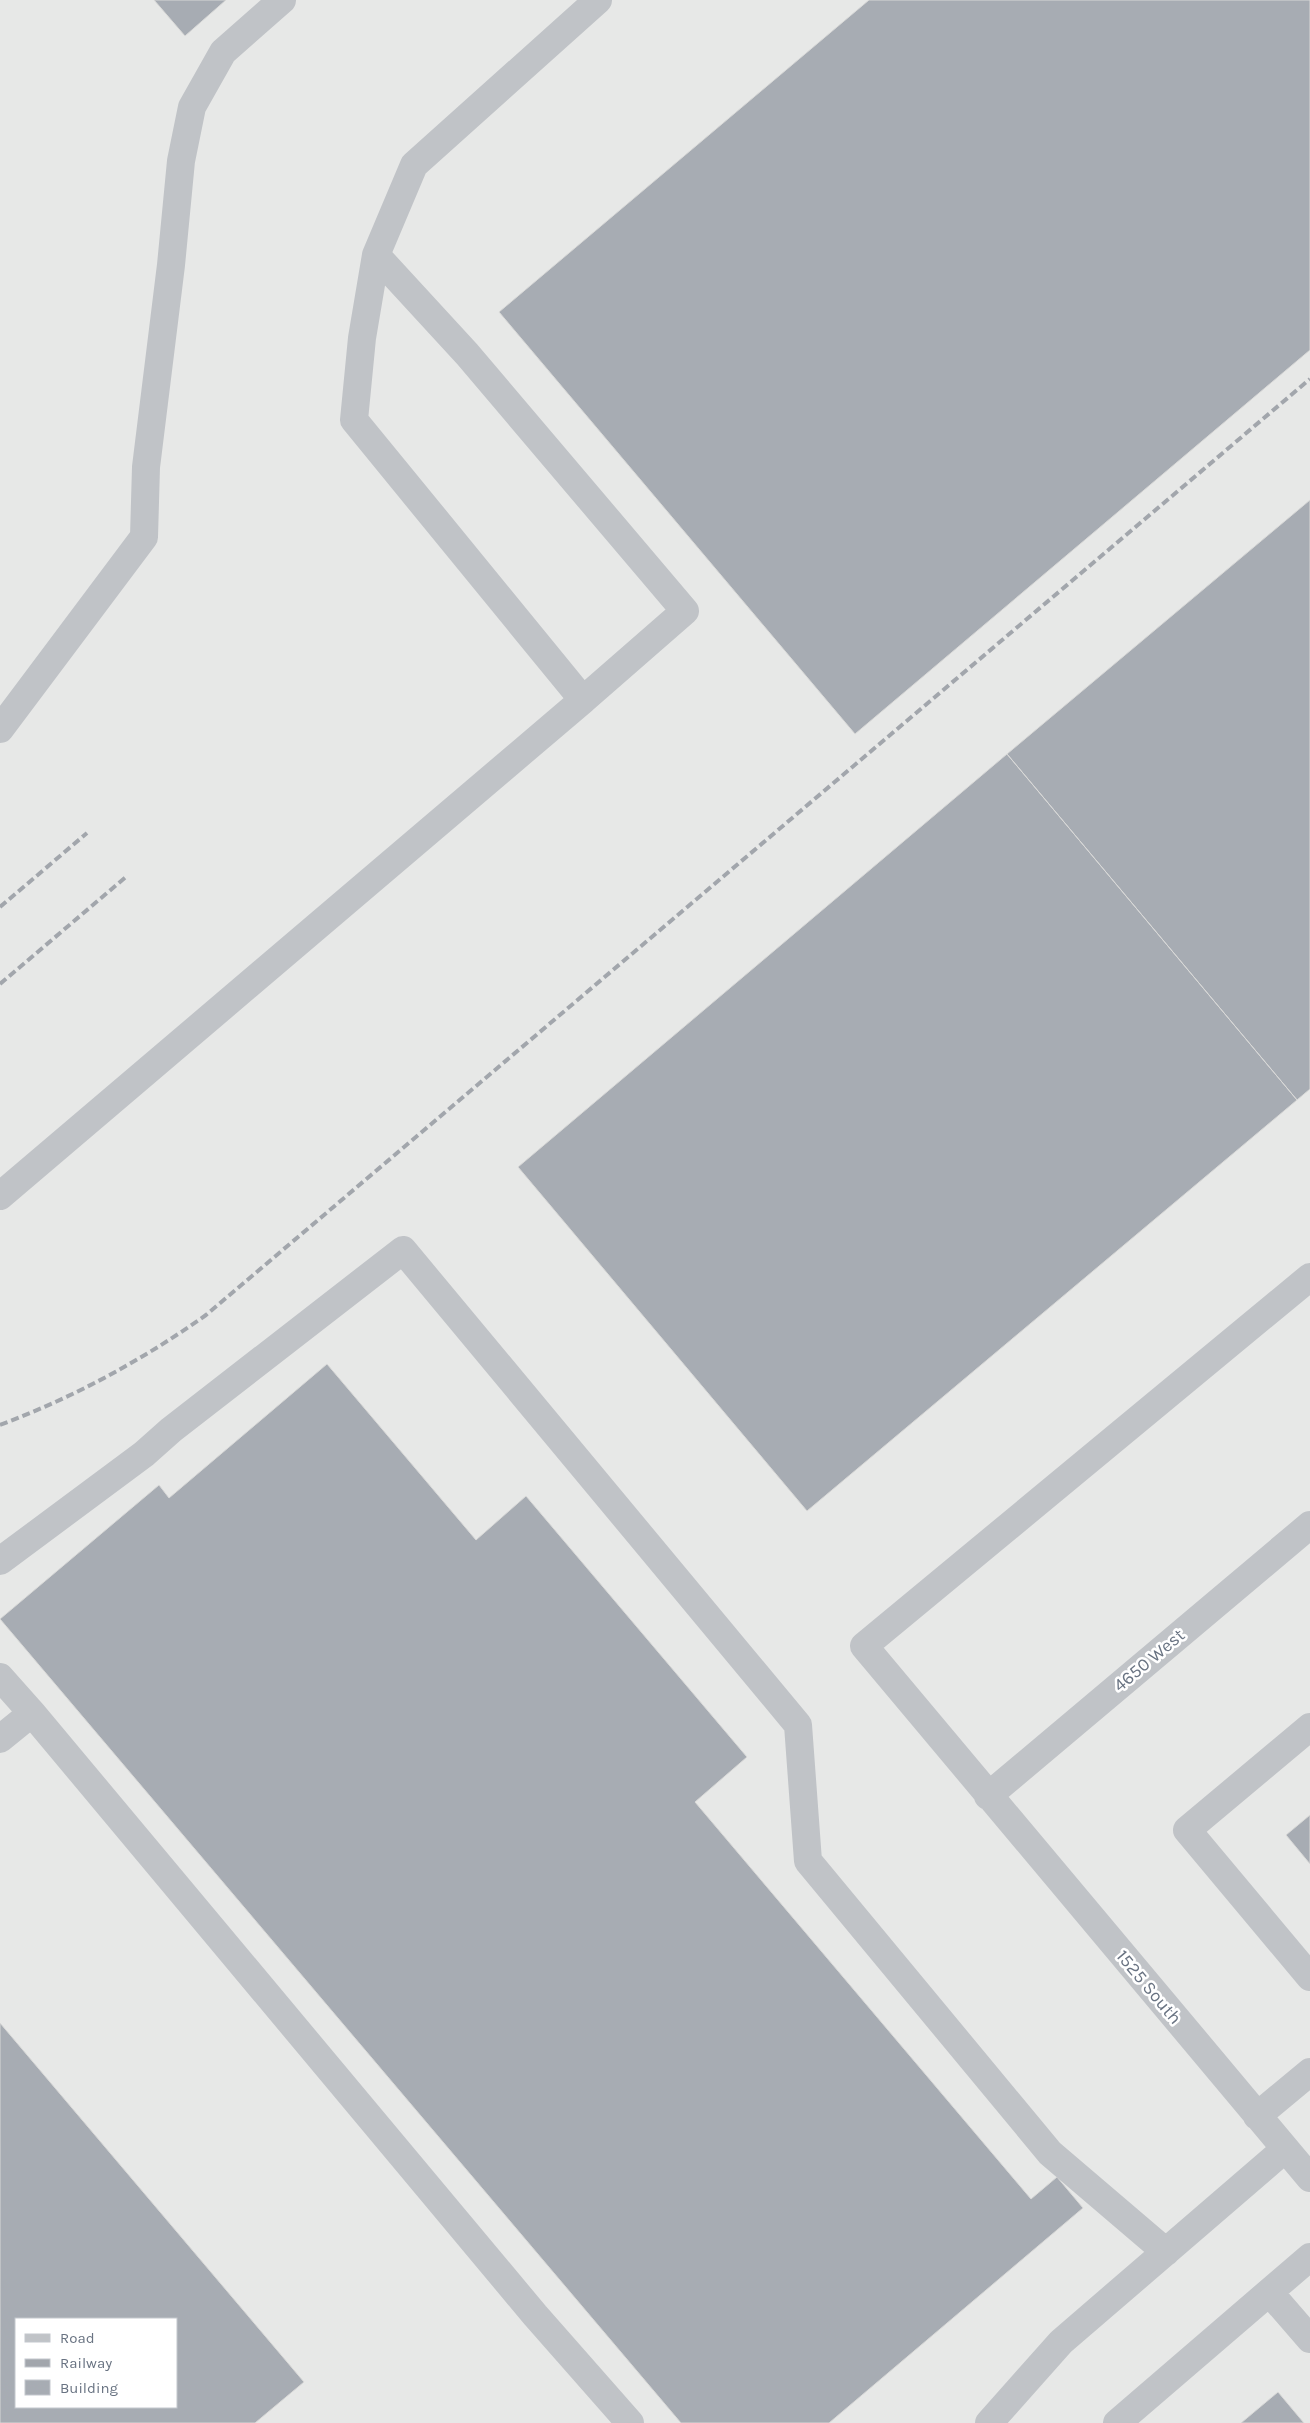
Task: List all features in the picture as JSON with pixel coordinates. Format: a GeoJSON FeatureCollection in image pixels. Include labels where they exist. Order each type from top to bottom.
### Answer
{"type":"FeatureCollection","features":[{"type":"Feature","properties":{"kind":"street"},"geometry":{"type":"LineString","coordinates":[[0,729],[144,537],[146,467],[171,265],[181,161],[192,107],[223,52],[282,0]]}},
{"type":"Feature","properties":{"kind":"street"},"geometry":{"type":"LineString","coordinates":[[583,700],[354,420],[362,338],[376,255],[414,165],[598,0]]}},
{"type":"Feature","properties":{"kind":"street"},"geometry":{"type":"LineString","coordinates":[[0,1196],[685,611],[467,354],[376,255]]}},
{"type":"Feature","properties":{"kind":"street"},"geometry":{"type":"LineString","coordinates":[[0,1561],[144,1454],[170,1430],[402,1250],[798,1725],[808,1861],[1050,2153],[1166,2252]]}},
{"type":"Feature","properties":{"kind":"street","name":"1525 South"},"geometry":{"type":"LineString","coordinates":[[1310,1277],[864,1646],[1310,2178]]}},
{"type":"Feature","properties":{"kind":"street","name":"4650 West"},"geometry":{"type":"LineString","coordinates":[[988,1796],[1310,1525]]}},
{"type":"Feature","properties":{"kind":"street"},"geometry":{"type":"LineString","coordinates":[[0,1677],[522,2300],[630,2423]]}},
{"type":"Feature","properties":{"kind":"street"},"geometry":{"type":"LineString","coordinates":[[0,1739],[32,1713]]}},
{"type":"Feature","properties":{"kind":"street"},"geometry":{"type":"LineString","coordinates":[[1310,1727],[1187,1830],[1310,1977]]}},
{"type":"Feature","properties":{"kind":"street"},"geometry":{"type":"LineString","coordinates":[[1257,2116],[1310,2072]]}},
{"type":"Feature","properties":{"kind":"street"},"geometry":{"type":"LineString","coordinates":[[989,2423],[1061,2342],[1286,2149]]}},
{"type":"Feature","properties":{"kind":"street"},"geometry":{"type":"LineString","coordinates":[[1117,2423],[1310,2257]]}},
{"type":"Feature","properties":{"kind":"street"},"geometry":{"type":"LineString","coordinates":[[1270,2293],[1310,2339]]}},
{"type":"Feature","properties":{"kind":"shaded area"},"geometry":{"type":"Polygon","coordinates":[[[0,0],[1310,0],[1310,2423],[0,2423],[0,0]]]}},
{"type":"Feature","properties":{"kind":"building"},"geometry":{"type":"Polygon","coordinates":[[[154,0],[226,0],[185,36],[154,0]]]}},
{"type":"Feature","properties":{"kind":"building"},"geometry":{"type":"Polygon","coordinates":[[[869,0],[1310,0],[1310,350],[855,734],[499,312],[869,0]]]}},
{"type":"Feature","properties":{"kind":"building"},"geometry":{"type":"Polygon","coordinates":[[[1310,500],[1310,1089],[1297,1100],[1007,754],[1310,500]]]}},
{"type":"Feature","properties":{"kind":"building"},"geometry":{"type":"Polygon","coordinates":[[[1007,754],[1297,1100],[807,1511],[518,1167],[1007,754]]]}},
{"type":"Feature","properties":{"kind":"building"},"geometry":{"type":"Polygon","coordinates":[[[327,1364],[476,1540],[526,1496],[747,1757],[695,1802],[1031,2199],[1057,2177],[1083,2208],[829,2423],[681,2423],[0,1619],[159,1485],[169,1498],[327,1364]]]}},
{"type":"Feature","properties":{"kind":"building"},"geometry":{"type":"Polygon","coordinates":[[[1310,1815],[1310,1864],[1286,1835],[1310,1815]]]}},
{"type":"Feature","properties":{"kind":"building"},"geometry":{"type":"Polygon","coordinates":[[[0,2023],[304,2382],[255,2423],[0,2423],[0,2023]]]}},
{"type":"Feature","properties":{"kind":"building"},"geometry":{"type":"Polygon","coordinates":[[[1278,2392],[1304,2423],[1241,2423],[1278,2392]]]}},
{"type":"Feature","properties":{"kind":"railway"},"geometry":{"type":"LineString","coordinates":[[0,1425],[81,1390],[106,1377],[157,1348],[206,1315],[1310,379]]}},
{"type":"Feature","properties":{"kind":"railway"},"geometry":{"type":"LineString","coordinates":[[0,907],[87,833]]}},
{"type":"Feature","properties":{"kind":"railway"},"geometry":{"type":"LineString","coordinates":[[0,984],[127,876]]}}]}
